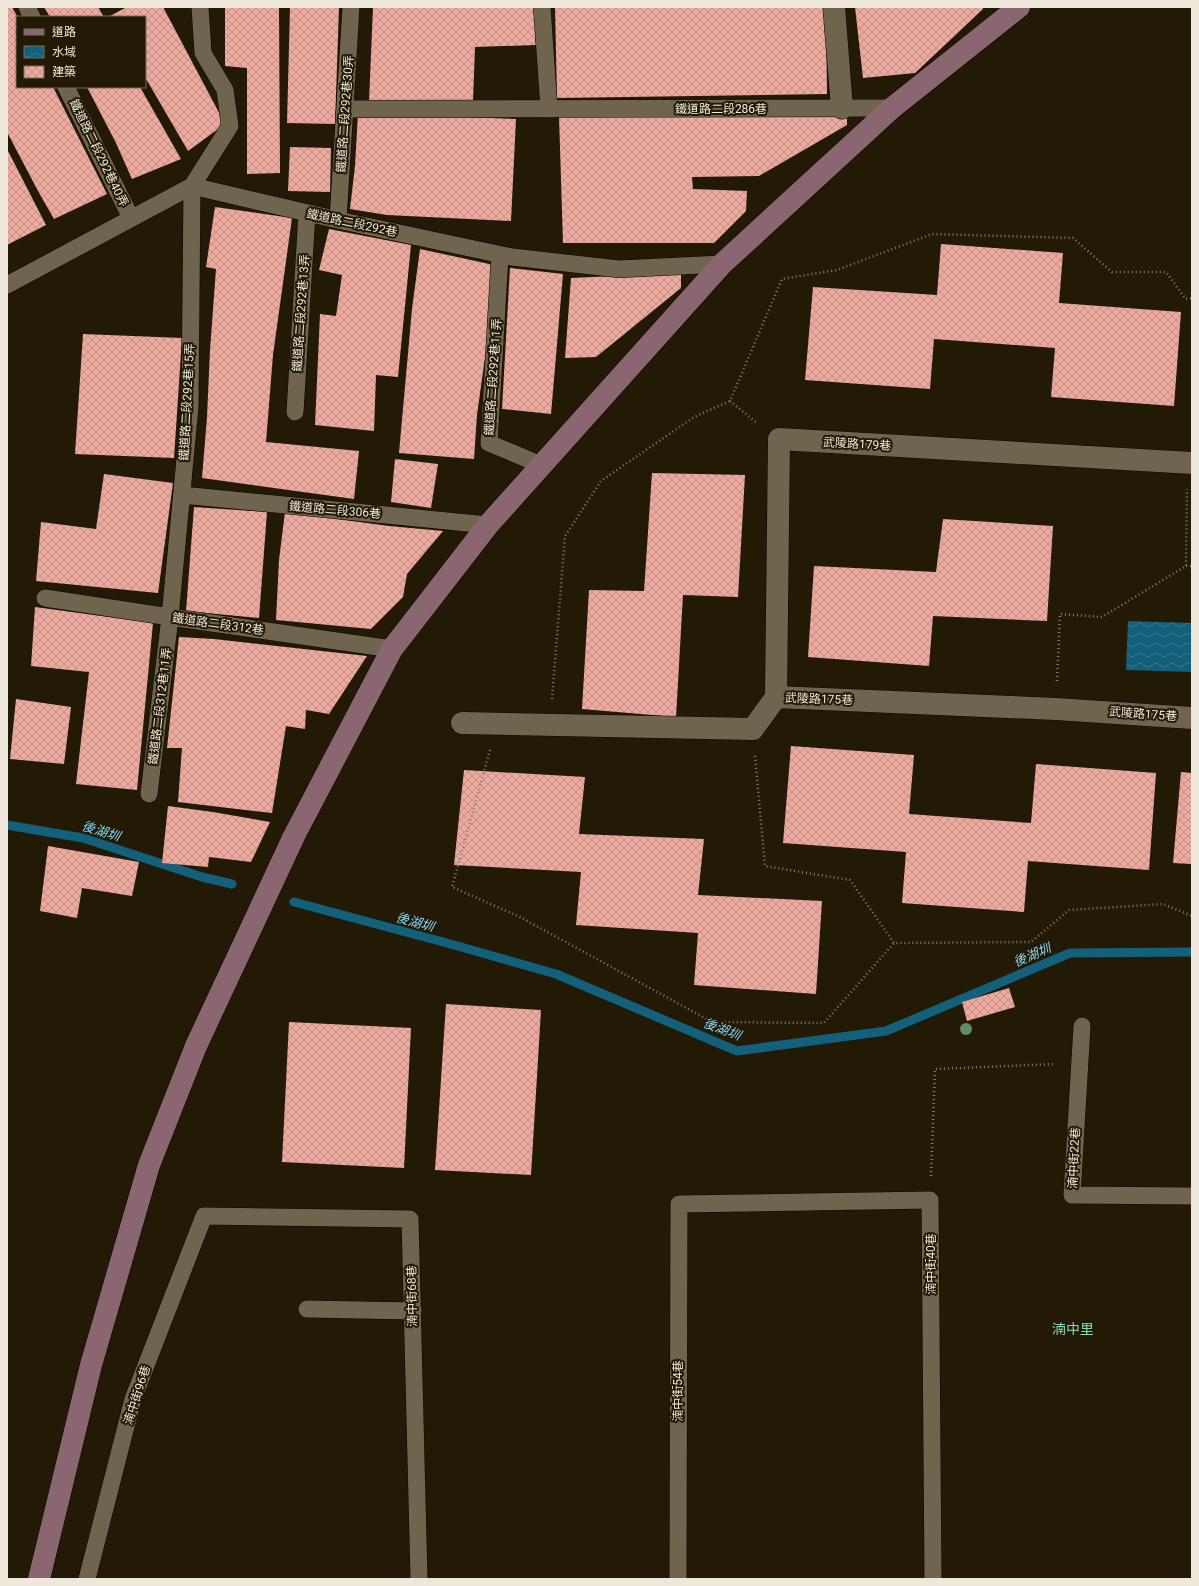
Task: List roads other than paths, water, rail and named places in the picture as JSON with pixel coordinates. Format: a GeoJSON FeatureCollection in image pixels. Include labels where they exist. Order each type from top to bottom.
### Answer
{"type":"FeatureCollection","features":[{"type":"Feature","properties":{"kind":"street"},"geometry":{"type":"LineString","coordinates":[[834,7],[842,108]]}},
{"type":"Feature","properties":{"kind":"street"},"geometry":{"type":"LineString","coordinates":[[39,1579],[91,1365],[149,1165],[196,1046],[294,836],[392,649],[488,525],[722,264],[892,108],[1019,7]]}},
{"type":"Feature","properties":{"kind":"street","name":"武陵路179巷"},"geometry":{"type":"LineString","coordinates":[[776,697],[779,439],[1190,463]]}},
{"type":"Feature","properties":{"kind":"street","name":"武陵路175巷"},"geometry":{"type":"LineString","coordinates":[[462,723],[753,729],[776,697],[1056,709],[1192,718]]}},
{"type":"Feature","properties":{"kind":"lane"},"geometry":{"type":"LineString","coordinates":[[27,7],[32,16]]}},
{"type":"Feature","properties":{"kind":"lane"},"geometry":{"type":"LineString","coordinates":[[7,285],[192,186],[230,126],[225,90],[203,53],[200,7]]}},
{"type":"Feature","properties":{"kind":"lane","name":"鐵道路二段292巷30弄"},"geometry":{"type":"LineString","coordinates":[[338,220],[351,7]]}},
{"type":"Feature","properties":{"kind":"lane"},"geometry":{"type":"LineString","coordinates":[[542,7],[549,109]]}},
{"type":"Feature","properties":{"kind":"lane","name":"鐵道路二段292巷40弄"},"geometry":{"type":"LineString","coordinates":[[66,88],[131,218]]}},
{"type":"Feature","properties":{"kind":"lane","name":"鐵道路二段286巷"},"geometry":{"type":"LineString","coordinates":[[345,109],[892,108]]}},
{"type":"Feature","properties":{"kind":"lane","name":"鐵道路二段292巷"},"geometry":{"type":"LineString","coordinates":[[192,186],[338,220],[500,255],[619,269],[722,264]]}},
{"type":"Feature","properties":{"kind":"lane","name":"鐵道路二段292巷15弄"},"geometry":{"type":"LineString","coordinates":[[170,617],[190,407],[192,186]]}},
{"type":"Feature","properties":{"kind":"lane","name":"鐵道路二段292巷13弄"},"geometry":{"type":"LineString","coordinates":[[295,412],[307,213]]}},
{"type":"Feature","properties":{"kind":"lane","name":"鐵道路二段292巷11弄"},"geometry":{"type":"LineString","coordinates":[[500,255],[489,443],[541,465]]}},
{"type":"Feature","properties":{"kind":"lane","name":"鐵道路二段306巷"},"geometry":{"type":"LineString","coordinates":[[182,495],[488,525]]}},
{"type":"Feature","properties":{"kind":"lane","name":"鐵道路二段312巷"},"geometry":{"type":"LineString","coordinates":[[45,598],[392,649]]}},
{"type":"Feature","properties":{"kind":"lane","name":"鐵道路二段312巷11弄"},"geometry":{"type":"LineString","coordinates":[[149,794],[170,617]]}},
{"type":"Feature","properties":{"kind":"lane","name":"湳中街22巷"},"geometry":{"type":"LineString","coordinates":[[1082,1026],[1072,1194],[1192,1196]]}},
{"type":"Feature","properties":{"kind":"lane","name":"湳中街40巷"},"geometry":{"type":"LineString","coordinates":[[679,1204],[930,1200],[933,1579]]}},
{"type":"Feature","properties":{"kind":"lane","name":"湳中街54巷"},"geometry":{"type":"LineString","coordinates":[[678,1579],[679,1204]]}},
{"type":"Feature","properties":{"kind":"lane","name":"湳中街68巷"},"geometry":{"type":"LineString","coordinates":[[204,1216],[410,1219],[419,1579]]}},
{"type":"Feature","properties":{"kind":"lane","name":"湳中街96巷"},"geometry":{"type":"LineString","coordinates":[[87,1579],[133,1399],[204,1216]]}},
{"type":"Feature","properties":{"kind":"lane"},"geometry":{"type":"LineString","coordinates":[[307,1309],[413,1310]]}},
{"type":"Feature","properties":{"kind":"water"},"geometry":{"type":"Polygon","coordinates":[[[1128,621],[1192,623],[1192,672],[1126,670],[1128,621]]]}},
{"type":"Feature","properties":{"kind":"waterway","name":"後湖圳"},"geometry":{"type":"LineString","coordinates":[[7,825],[83,838],[202,877],[232,884]]}},
{"type":"Feature","properties":{"kind":"waterway","name":"後湖圳"},"geometry":{"type":"LineString","coordinates":[[294,902],[556,974],[737,1051],[886,1031],[1070,953],[1192,952]]}},
{"type":"Feature","properties":{"kind":"district","name":"湳中里"},"geometry":{"type":"Point","coordinates":[1073,1329]}}]}
